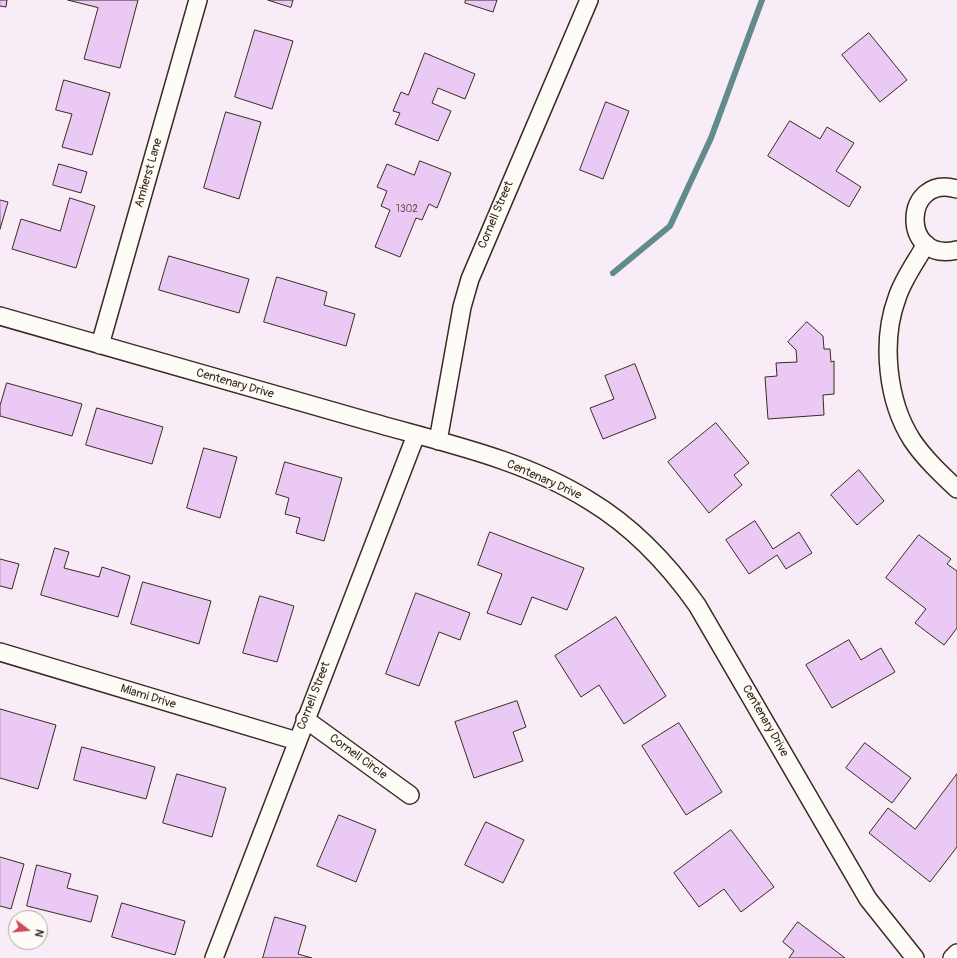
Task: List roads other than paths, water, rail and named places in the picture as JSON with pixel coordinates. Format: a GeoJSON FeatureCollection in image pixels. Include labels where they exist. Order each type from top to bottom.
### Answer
{"type":"FeatureCollection","features":[{"type":"Feature","properties":{"kind":"street","name":"Amherst Lane"},"geometry":{"type":"LineString","coordinates":[[100,345],[198,0]]}},
{"type":"Feature","properties":{"kind":"street","name":"Cornell Street"},"geometry":{"type":"LineString","coordinates":[[438,441],[462,307],[470,279],[589,0]]}},
{"type":"Feature","properties":{"kind":"street"},"geometry":{"type":"LineString","coordinates":[[957,189],[950,187],[939,187],[929,191],[916,207],[914,217],[918,236],[926,244],[934,250],[945,252],[957,250]]}},
{"type":"Feature","properties":{"kind":"street"},"geometry":{"type":"LineString","coordinates":[[926,244],[903,285],[893,309],[888,338],[889,369],[897,406],[911,438],[934,467],[957,489]]}},
{"type":"Feature","properties":{"kind":"street","name":"Centenary Drive"},"geometry":{"type":"LineString","coordinates":[[0,316],[438,441],[510,464],[572,490],[622,524],[652,551],[679,581],[697,605],[868,899],[915,958]]}},
{"type":"Feature","properties":{"kind":"street","name":"Cornell Street"},"geometry":{"type":"LineString","coordinates":[[214,958],[305,719],[416,435]]}},
{"type":"Feature","properties":{"kind":"street","name":"Miami Drive"},"geometry":{"type":"LineString","coordinates":[[0,652],[297,741]]}},
{"type":"Feature","properties":{"kind":"street","name":"Cornell Circle"},"geometry":{"type":"LineString","coordinates":[[305,719],[410,795]]}},
{"type":"Feature","properties":{"kind":"street"},"geometry":{"type":"LineString","coordinates":[[952,958],[957,953]]}},
{"type":"Feature","properties":{"kind":"waterway"},"geometry":{"type":"LineString","coordinates":[[613,273],[670,226],[711,138],[762,0]]}}]}
